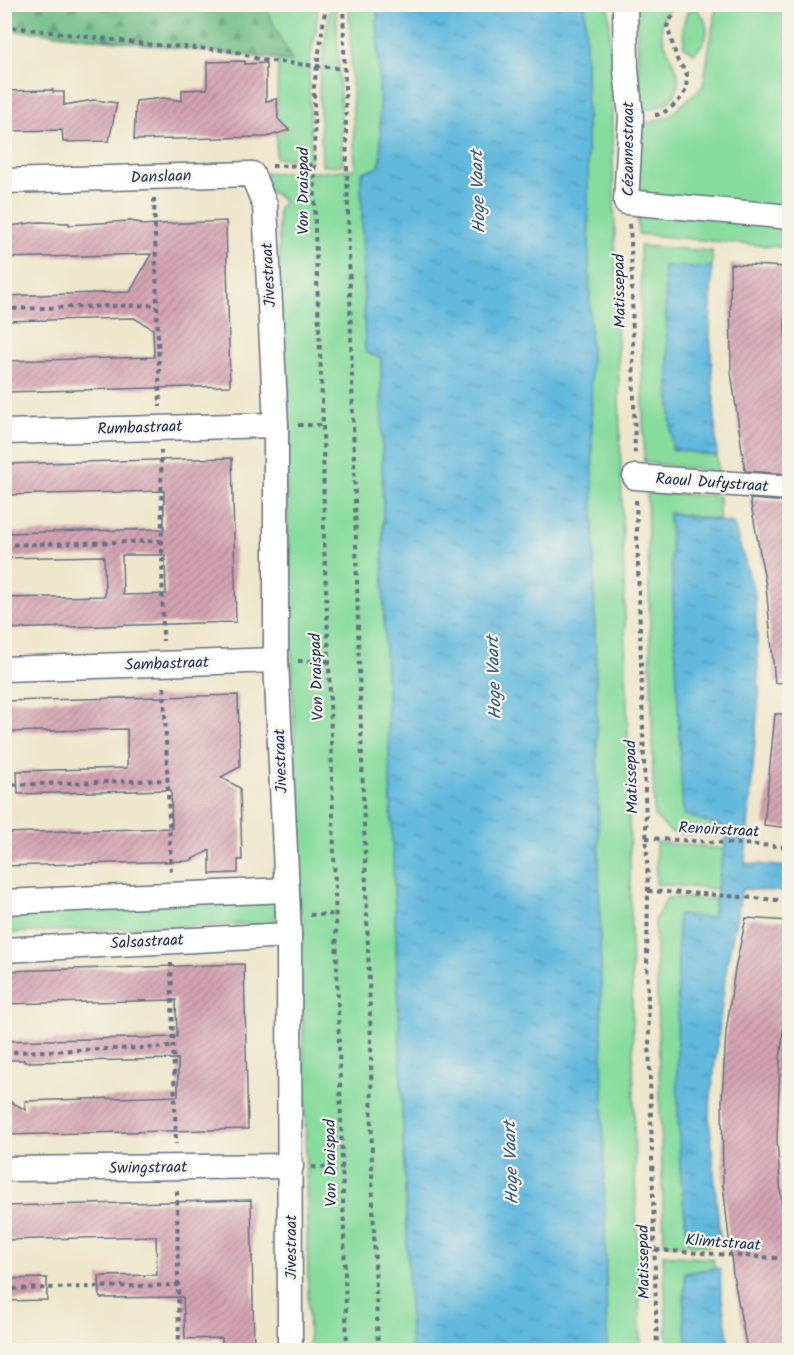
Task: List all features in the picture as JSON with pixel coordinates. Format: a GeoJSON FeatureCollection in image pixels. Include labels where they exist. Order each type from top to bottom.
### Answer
{"type":"FeatureCollection","features":[{"type":"Feature","properties":{"kind":"street","name":"Cézannestraat"},"geometry":{"type":"LineString","coordinates":[[625,4],[626,70],[631,116],[626,202],[789,217]]}},
{"type":"Feature","properties":{"kind":"street","name":"Danslaan"},"geometry":{"type":"LineString","coordinates":[[4,181],[252,174]]}},
{"type":"Feature","properties":{"kind":"street","name":"Jivestraat"},"geometry":{"type":"LineString","coordinates":[[252,174],[265,205],[276,425],[276,660],[289,935],[291,1350]]}},
{"type":"Feature","properties":{"kind":"street","name":"Rumbastraat"},"geometry":{"type":"LineString","coordinates":[[4,432],[276,425]]}},
{"type":"Feature","properties":{"kind":"street","name":"Raoul Dufystraat"},"geometry":{"type":"LineString","coordinates":[[635,477],[789,489]]}},
{"type":"Feature","properties":{"kind":"street","name":"Sambastraat"},"geometry":{"type":"LineString","coordinates":[[4,669],[276,660]]}},
{"type":"Feature","properties":{"kind":"street"},"geometry":{"type":"LineString","coordinates":[[4,902],[286,890]]}},
{"type":"Feature","properties":{"kind":"street","name":"Salsastraat"},"geometry":{"type":"LineString","coordinates":[[4,950],[289,935]]}},
{"type":"Feature","properties":{"kind":"street","name":"Swingstraat"},"geometry":{"type":"LineString","coordinates":[[4,1169],[291,1166]]}},
{"type":"Feature","properties":{"kind":"path","name":"Von Draispad"},"geometry":{"type":"LineString","coordinates":[[326,4],[314,87],[315,231],[347,1350]]}},
{"type":"Feature","properties":{"kind":"path"},"geometry":{"type":"LineString","coordinates":[[343,4],[378,1350]]}},
{"type":"Feature","properties":{"kind":"path"},"geometry":{"type":"LineString","coordinates":[[631,116],[661,114],[677,102],[686,90],[687,73],[678,62],[667,26],[679,4]]}},
{"type":"Feature","properties":{"kind":"path"},"geometry":{"type":"LineString","coordinates":[[4,26],[145,44],[234,51],[261,60],[345,69]]}},
{"type":"Feature","properties":{"kind":"path"},"geometry":{"type":"LineString","coordinates":[[252,174],[265,166],[315,165]]}},
{"type":"Feature","properties":{"kind":"path"},"geometry":{"type":"LineString","coordinates":[[154,177],[164,664],[172,896]]}},
{"type":"Feature","properties":{"kind":"path","name":"Matissepad"},"geometry":{"type":"LineString","coordinates":[[626,202],[631,239],[657,1350]]}},
{"type":"Feature","properties":{"kind":"path"},"geometry":{"type":"LineString","coordinates":[[4,309],[157,305]]}},
{"type":"Feature","properties":{"kind":"path"},"geometry":{"type":"LineString","coordinates":[[4,545],[162,541]]}},
{"type":"Feature","properties":{"kind":"path"},"geometry":{"type":"LineString","coordinates":[[276,660],[329,661]]}},
{"type":"Feature","properties":{"kind":"path"},"geometry":{"type":"LineString","coordinates":[[4,785],[168,780]]}},
{"type":"Feature","properties":{"kind":"path","name":"Renoirstraat"},"geometry":{"type":"LineString","coordinates":[[646,838],[789,847]]}},
{"type":"Feature","properties":{"kind":"path"},"geometry":{"type":"LineString","coordinates":[[648,891],[789,901]]}},
{"type":"Feature","properties":{"kind":"path"},"geometry":{"type":"LineString","coordinates":[[13,1052],[174,1047]]}},
{"type":"Feature","properties":{"kind":"path","name":"Klimtstraat"},"geometry":{"type":"LineString","coordinates":[[656,1250],[789,1259]]}},
{"type":"Feature","properties":{"kind":"path"},"geometry":{"type":"LineString","coordinates":[[4,1289],[178,1285]]}},
{"type":"Feature","properties":{"kind":"green space"},"geometry":{"type":"Polygon","coordinates":[[[5,4],[264,5],[292,61],[38,32],[5,31],[5,4]]]}},
{"type":"Feature","properties":{"kind":"green space"},"geometry":{"type":"Polygon","coordinates":[[[264,5],[318,5],[309,65],[311,160],[276,158],[278,60],[291,61],[264,5]]]}},
{"type":"Feature","properties":{"kind":"green space"},"geometry":{"type":"Polygon","coordinates":[[[330,5],[336,5],[343,165],[322,166],[319,87],[330,5]]]}},
{"type":"Feature","properties":{"kind":"green space"},"geometry":{"type":"Polygon","coordinates":[[[349,5],[377,5],[381,159],[379,168],[362,172],[361,176],[365,347],[371,355],[381,358],[384,615],[411,1350],[309,1350],[305,1095],[278,210],[284,200],[267,189],[261,178],[265,173],[355,169],[349,5]]]}},
{"type":"Feature","properties":{"kind":"green space"},"geometry":{"type":"Polygon","coordinates":[[[585,5],[609,5],[628,741],[635,1174],[641,1350],[607,1350],[585,5]]]}},
{"type":"Feature","properties":{"kind":"green space"},"geometry":{"type":"Polygon","coordinates":[[[636,5],[671,5],[663,19],[662,31],[678,78],[678,87],[670,100],[658,107],[640,110],[636,5]]]}},
{"type":"Feature","properties":{"kind":"green space"},"geometry":{"type":"Polygon","coordinates":[[[716,7],[789,13],[789,210],[636,197],[641,125],[669,116],[703,86],[716,7]]]}},
{"type":"Feature","properties":{"kind":"green space"},"geometry":{"type":"Polygon","coordinates":[[[696,8],[704,20],[707,31],[704,43],[694,53],[684,47],[683,25],[687,12],[696,8]]]}},
{"type":"Feature","properties":{"kind":"green space"},"geometry":{"type":"Polygon","coordinates":[[[637,209],[789,225],[789,248],[638,234],[637,209]]]}},
{"type":"Feature","properties":{"kind":"green space"},"geometry":{"type":"Polygon","coordinates":[[[640,246],[712,251],[712,267],[664,267],[672,449],[717,456],[718,472],[644,462],[640,246]]]}},
{"type":"Feature","properties":{"kind":"green space"},"geometry":{"type":"Polygon","coordinates":[[[647,493],[719,496],[719,520],[669,513],[728,827],[726,836],[672,833],[654,816],[647,493]]]}},
{"type":"Feature","properties":{"kind":"green space"},"geometry":{"type":"Polygon","coordinates":[[[656,842],[724,849],[717,889],[656,884],[656,842]]]}},
{"type":"Feature","properties":{"kind":"green space"},"geometry":{"type":"Polygon","coordinates":[[[667,898],[715,899],[712,918],[679,915],[687,1239],[711,1243],[710,1246],[664,1243],[655,920],[667,898]]]}},
{"type":"Feature","properties":{"kind":"green space"},"geometry":{"type":"Polygon","coordinates":[[[275,899],[276,923],[5,933],[4,908],[275,899]]]}},
{"type":"Feature","properties":{"kind":"green space"},"geometry":{"type":"Polygon","coordinates":[[[663,1255],[713,1259],[715,1268],[685,1273],[684,1313],[687,1350],[668,1350],[663,1255]]]}},
{"type":"Feature","properties":{"kind":"water","name":"Hoge Vaart"},"geometry":{"type":"Polygon","coordinates":[[[377,5],[585,5],[607,1350],[411,1350],[384,615],[381,358],[367,353],[365,349],[361,176],[362,172],[378,168],[381,159],[377,5]]]}},
{"type":"Feature","properties":{"kind":"water"},"geometry":{"type":"Polygon","coordinates":[[[664,266],[712,267],[710,333],[717,456],[672,449],[664,266]]]}},
{"type":"Feature","properties":{"kind":"water"},"geometry":{"type":"Polygon","coordinates":[[[669,513],[733,523],[755,594],[759,695],[745,863],[789,867],[789,892],[742,889],[726,970],[709,1115],[720,1240],[711,1243],[687,1239],[680,1169],[677,1074],[678,915],[712,918],[728,828],[683,815],[669,513]]]}},
{"type":"Feature","properties":{"kind":"water"},"geometry":{"type":"Polygon","coordinates":[[[720,1268],[721,1293],[730,1350],[687,1350],[684,1313],[685,1273],[720,1268]]]}},
{"type":"Feature","properties":{"kind":"building"},"geometry":{"type":"Polygon","coordinates":[[[245,61],[245,64],[266,63],[266,101],[277,99],[278,119],[289,130],[267,137],[134,140],[136,101],[164,98],[182,101],[182,90],[207,89],[207,62],[245,61]]]}},
{"type":"Feature","properties":{"kind":"building"},"geometry":{"type":"Polygon","coordinates":[[[53,90],[53,92],[64,92],[64,105],[94,100],[117,103],[109,141],[63,142],[62,130],[4,131],[4,91],[53,90]]]}},
{"type":"Feature","properties":{"kind":"building"},"geometry":{"type":"Polygon","coordinates":[[[130,221],[141,223],[141,225],[226,221],[230,386],[4,392],[4,361],[154,357],[153,329],[134,318],[4,321],[4,296],[130,292],[151,254],[4,258],[4,227],[38,222],[69,223],[69,225],[130,221]]]}},
{"type":"Feature","properties":{"kind":"building"},"geometry":{"type":"Polygon","coordinates":[[[730,264],[786,267],[785,328],[789,392],[789,474],[745,471],[731,372],[730,264]]]}},
{"type":"Feature","properties":{"kind":"building"},"geometry":{"type":"Polygon","coordinates":[[[232,458],[236,622],[4,629],[4,598],[105,596],[104,556],[4,558],[4,533],[164,529],[164,491],[4,495],[4,464],[232,458]],[[122,555],[123,595],[166,594],[165,555],[122,555]]]}},
{"type":"Feature","properties":{"kind":"building"},"geometry":{"type":"Polygon","coordinates":[[[750,499],[789,502],[789,682],[775,683],[766,586],[750,499]]]}},
{"type":"Feature","properties":{"kind":"building"},"geometry":{"type":"Polygon","coordinates":[[[238,695],[240,767],[221,777],[240,788],[242,860],[238,860],[238,873],[210,874],[210,850],[189,861],[4,866],[4,833],[172,828],[171,790],[18,794],[17,771],[127,768],[127,729],[4,732],[4,701],[238,695]]]}},
{"type":"Feature","properties":{"kind":"building"},"geometry":{"type":"Polygon","coordinates":[[[775,714],[789,714],[789,828],[764,825],[775,714]]]}},
{"type":"Feature","properties":{"kind":"building"},"geometry":{"type":"Polygon","coordinates":[[[746,918],[789,921],[789,982],[780,1059],[777,1140],[789,1273],[789,1350],[747,1350],[733,1274],[723,1185],[722,1100],[726,1032],[735,969],[746,918]]]}},
{"type":"Feature","properties":{"kind":"building"},"geometry":{"type":"Polygon","coordinates":[[[244,964],[248,1129],[4,1135],[4,1098],[26,1110],[25,1101],[178,1096],[178,1059],[24,1062],[24,1060],[4,1060],[4,1041],[177,1037],[176,1000],[4,1004],[4,971],[244,964]]]}},
{"type":"Feature","properties":{"kind":"building"},"geometry":{"type":"Polygon","coordinates":[[[251,1200],[254,1350],[222,1350],[222,1338],[185,1339],[183,1297],[100,1298],[99,1276],[157,1275],[156,1236],[4,1240],[4,1206],[251,1200]]]}},
{"type":"Feature","properties":{"kind":"building"},"geometry":{"type":"Polygon","coordinates":[[[47,1278],[47,1300],[4,1301],[4,1279],[47,1278]]]}}]}
